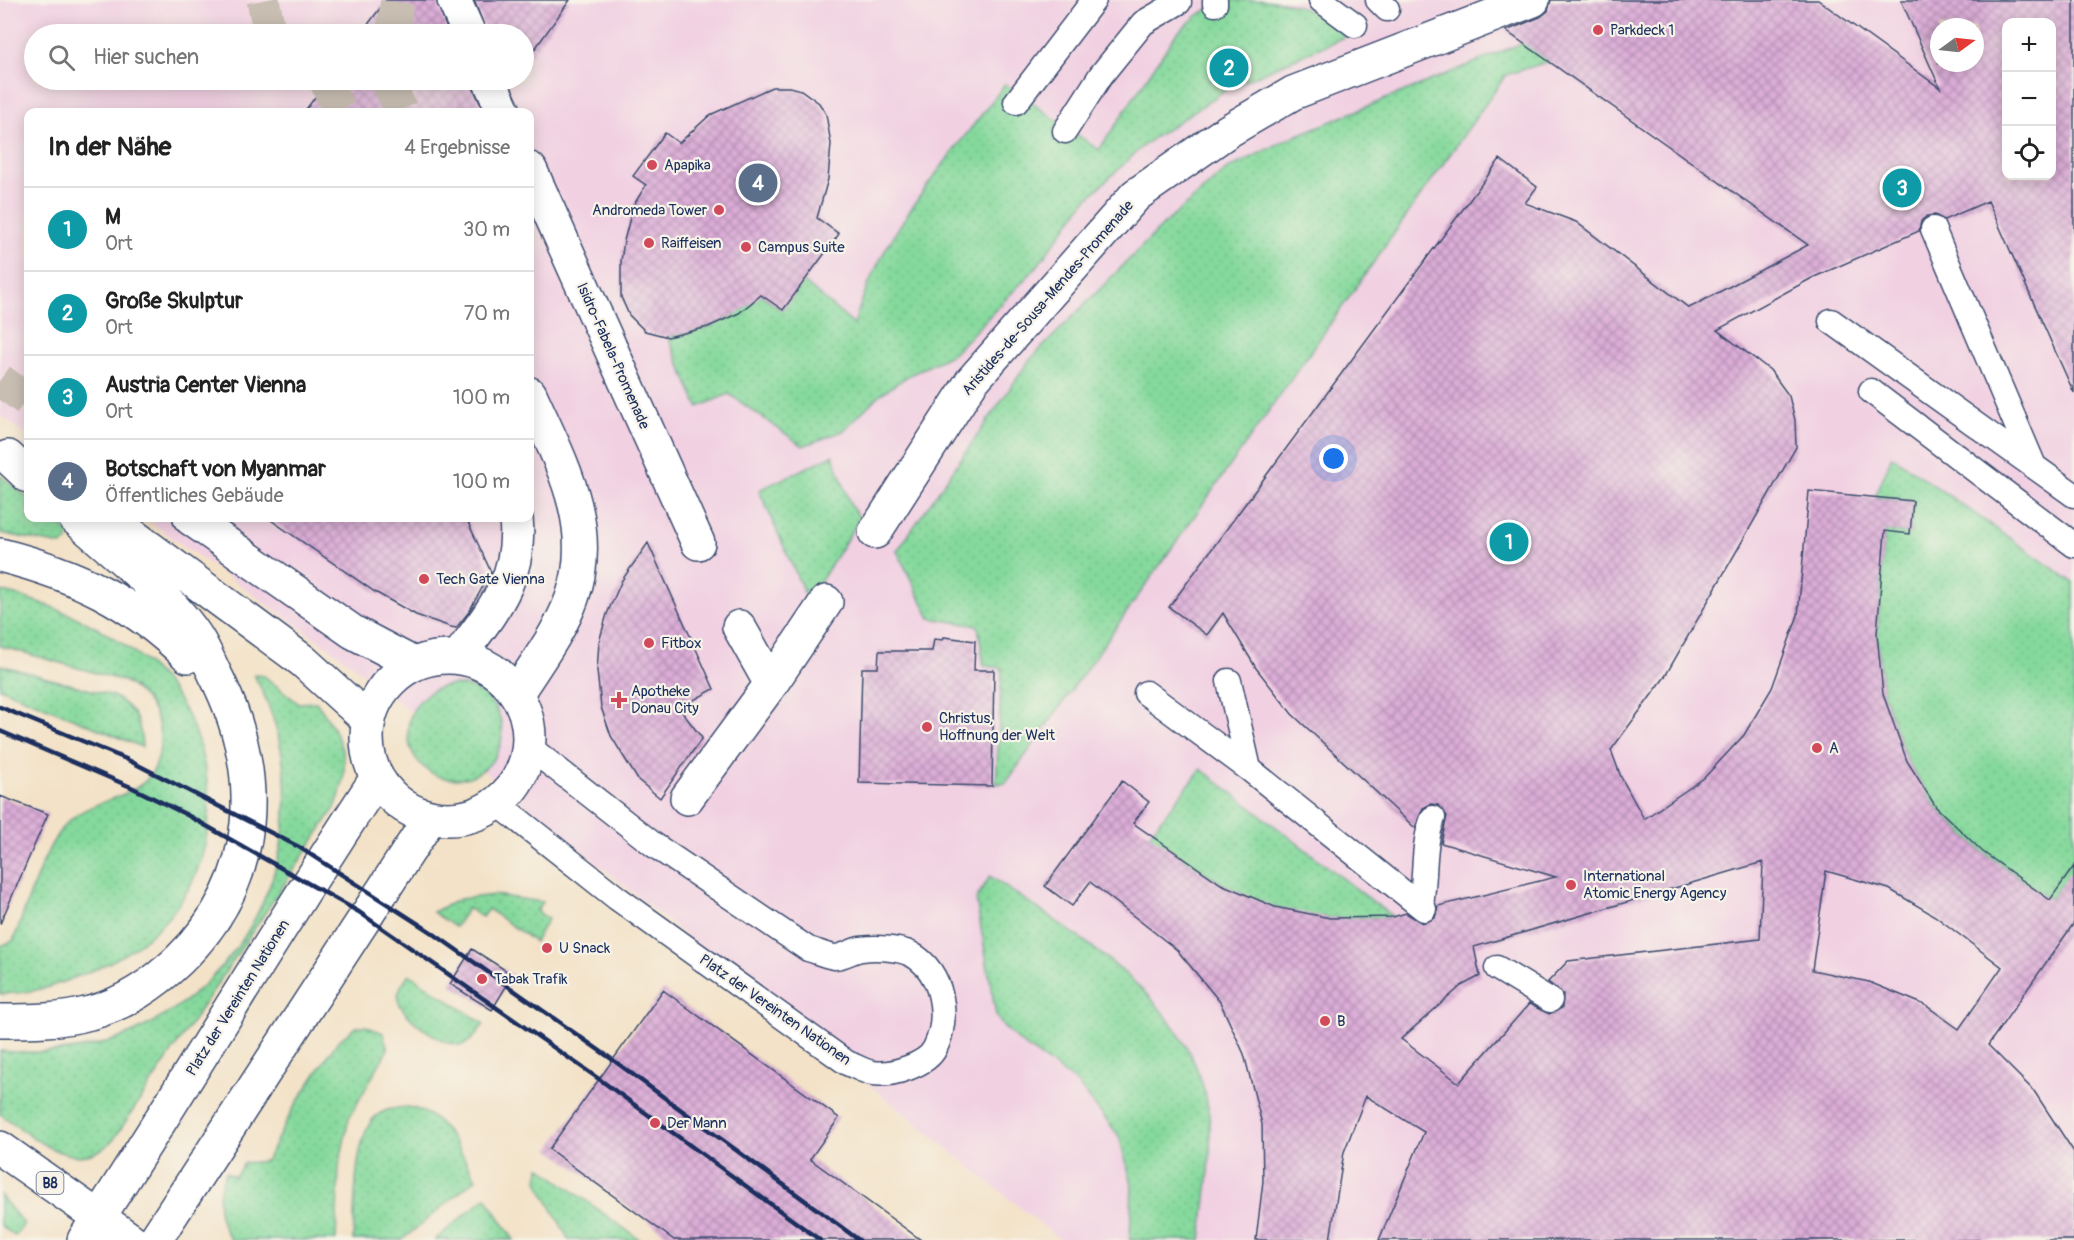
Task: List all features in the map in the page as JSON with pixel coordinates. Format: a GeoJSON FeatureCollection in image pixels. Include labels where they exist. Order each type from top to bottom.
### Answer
{"type":"FeatureCollection","features":[{"type":"Feature","properties":{"kind":"main road"},"geometry":{"type":"LineString","coordinates":[[454,0],[465,24]]}},
{"type":"Feature","properties":{"kind":"main road","name":"Aristides-de-Sousa-Mendes-Promenade"},"geometry":{"type":"LineString","coordinates":[[874,532],[972,381],[1136,195],[1228,131],[1293,93],[1533,0]]}},
{"type":"Feature","properties":{"kind":"main road"},"geometry":{"type":"LineString","coordinates":[[494,90],[502,108]]}},
{"type":"Feature","properties":{"kind":"main road","name":"Isidro-Fabela-Promenade"},"geometry":{"type":"LineString","coordinates":[[534,178],[698,543]]}},
{"type":"Feature","properties":{"kind":"main road"},"geometry":{"type":"LineString","coordinates":[[517,693],[560,623],[572,598],[579,572],[579,516],[571,486],[534,403]]}},
{"type":"Feature","properties":{"kind":"main road"},"geometry":{"type":"LineString","coordinates":[[0,1021],[44,1021],[91,1013],[131,996],[168,970],[196,943],[219,912],[239,869],[249,822],[248,780],[240,732],[223,690],[195,635],[155,590],[79,522]]}},
{"type":"Feature","properties":{"kind":"main road"},"geometry":{"type":"LineString","coordinates":[[114,522],[303,661],[368,720]]}},
{"type":"Feature","properties":{"kind":"main road"},"geometry":{"type":"LineString","coordinates":[[196,522],[353,632],[412,663]]}},
{"type":"Feature","properties":{"kind":"main road"},"geometry":{"type":"LineString","coordinates":[[459,656],[501,597],[510,577],[516,558],[516,522]]}},
{"type":"Feature","properties":{"kind":"main road"},"geometry":{"type":"LineString","coordinates":[[0,555],[58,573],[122,602],[160,629],[223,690]]}},
{"type":"Feature","properties":{"kind":"main road"},"geometry":{"type":"LineString","coordinates":[[687,798],[771,684],[826,602]]}},
{"type":"Feature","properties":{"kind":"main road"},"geometry":{"type":"LineString","coordinates":[[739,627],[771,684]]}},
{"type":"Feature","properties":{"kind":"main road"},"geometry":{"type":"LineString","coordinates":[[459,656],[494,670],[517,693],[528,719],[529,747],[524,767],[510,792],[497,803],[476,815],[459,819],[430,818],[402,805],[377,778],[367,748],[368,720],[385,685],[412,663],[459,656]]}},
{"type":"Feature","properties":{"kind":"main road","name":"Platz der Vereinten Nationen"},"geometry":{"type":"LineString","coordinates":[[92,1229],[144,1150],[319,865],[377,778]]}},
{"type":"Feature","properties":{"kind":"main road"},"geometry":{"type":"LineString","coordinates":[[155,1240],[430,818]]}},
{"type":"Feature","properties":{"kind":"main road","name":"B8"},"geometry":{"type":"LineString","coordinates":[[0,1148],[92,1229],[131,1240]]}},
{"type":"Feature","properties":{"kind":"lane"},"geometry":{"type":"LineString","coordinates":[[1016,102],[1094,0]]}},
{"type":"Feature","properties":{"kind":"lane"},"geometry":{"type":"LineString","coordinates":[[1322,0],[1355,25]]}},
{"type":"Feature","properties":{"kind":"lane"},"geometry":{"type":"LineString","coordinates":[[1065,131],[1101,75],[1143,23],[1179,2]]}},
{"type":"Feature","properties":{"kind":"lane"},"geometry":{"type":"LineString","coordinates":[[1933,229],[2035,467]]}},
{"type":"Feature","properties":{"kind":"lane"},"geometry":{"type":"LineString","coordinates":[[1831,321],[2074,495]]}},
{"type":"Feature","properties":{"kind":"lane"},"geometry":{"type":"LineString","coordinates":[[1871,391],[2074,546]]}},
{"type":"Feature","properties":{"kind":"lane"},"geometry":{"type":"LineString","coordinates":[[1229,681],[1249,769]]}},
{"type":"Feature","properties":{"kind":"lane"},"geometry":{"type":"LineString","coordinates":[[1146,693],[1249,769],[1423,907],[1428,831],[1432,818]]}},
{"type":"Feature","properties":{"kind":"lane","name":"Platz der Vereinten Nationen"},"geometry":{"type":"LineString","coordinates":[[497,803],[617,898],[847,1063],[873,1073],[894,1072],[912,1067],[934,1050],[942,1024],[941,999],[935,974],[912,955],[892,949],[861,949],[836,957],[808,949],[654,845],[529,747]]}},
{"type":"Feature","properties":{"kind":"lane"},"geometry":{"type":"LineString","coordinates":[[1497,968],[1550,1000]]}},
{"type":"Feature","properties":{"kind":"shaded area"},"geometry":{"type":"Polygon","coordinates":[[[0,0],[2074,0],[2074,1240],[1060,1240],[349,662],[150,522],[534,522],[534,108],[24,108],[24,433],[0,416],[0,0]]]}},
{"type":"Feature","properties":{"kind":"green space"},"geometry":{"type":"Polygon","coordinates":[[[1235,0],[1284,2],[1295,5],[1306,9],[1346,36],[1229,88],[1145,144],[1085,201],[1036,268],[953,354],[908,376],[878,396],[843,431],[803,446],[729,394],[698,407],[668,337],[714,325],[755,300],[741,289],[745,283],[782,310],[804,282],[854,325],[865,292],[898,228],[918,198],[1005,84],[1099,150],[1176,34],[1215,4],[1235,0]]]}},
{"type":"Feature","properties":{"kind":"green space"},"geometry":{"type":"Polygon","coordinates":[[[1564,26],[1550,61],[1506,75],[1006,783],[996,784],[1002,668],[984,666],[978,626],[930,618],[897,551],[1029,361],[1163,225],[1226,170],[1288,139],[1564,26]]]}},
{"type":"Feature","properties":{"kind":"green space"},"geometry":{"type":"Polygon","coordinates":[[[833,455],[851,506],[860,518],[813,594],[806,597],[759,490],[833,455]]]}},
{"type":"Feature","properties":{"kind":"green space"},"geometry":{"type":"Polygon","coordinates":[[[1892,456],[2074,583],[2074,891],[2062,883],[2050,900],[1983,852],[1936,807],[1907,761],[1883,694],[1877,634],[1885,531],[1910,534],[1913,502],[1875,497],[1892,456]]]}},
{"type":"Feature","properties":{"kind":"green space"},"geometry":{"type":"Polygon","coordinates":[[[0,475],[24,495],[24,522],[57,522],[69,533],[67,542],[61,545],[0,533],[0,475]]]}},
{"type":"Feature","properties":{"kind":"green space"},"geometry":{"type":"Polygon","coordinates":[[[0,591],[44,604],[108,634],[127,647],[162,678],[186,714],[202,753],[207,781],[209,815],[204,847],[195,876],[180,902],[161,925],[137,945],[110,962],[79,976],[41,989],[0,994],[0,946],[13,941],[54,840],[62,828],[76,816],[139,786],[150,775],[158,759],[160,736],[157,719],[149,704],[124,681],[0,646],[0,591]]]}},
{"type":"Feature","properties":{"kind":"green space"},"geometry":{"type":"Polygon","coordinates":[[[0,665],[113,696],[132,711],[140,730],[142,747],[0,688],[0,665]]]}},
{"type":"Feature","properties":{"kind":"green space"},"geometry":{"type":"Polygon","coordinates":[[[254,675],[264,676],[298,703],[316,702],[326,716],[343,752],[344,778],[335,808],[114,1139],[100,1150],[85,1155],[71,1155],[56,1151],[27,1134],[0,1114],[0,1051],[44,1052],[88,1047],[117,1039],[168,1013],[211,978],[245,936],[269,888],[283,836],[285,782],[276,728],[254,675]]]}},
{"type":"Feature","properties":{"kind":"green space"},"geometry":{"type":"Polygon","coordinates":[[[455,685],[473,689],[488,699],[498,714],[502,732],[498,750],[488,765],[473,775],[455,779],[437,775],[422,765],[412,750],[408,732],[412,714],[422,699],[437,689],[455,685]]]}},
{"type":"Feature","properties":{"kind":"green space"},"geometry":{"type":"Polygon","coordinates":[[[1201,769],[1393,917],[1332,918],[1282,910],[1235,890],[1191,864],[1149,835],[1201,769]]]}},
{"type":"Feature","properties":{"kind":"green space"},"geometry":{"type":"Polygon","coordinates":[[[990,876],[1061,924],[1131,979],[1161,1010],[1185,1044],[1202,1083],[1210,1126],[1209,1169],[1201,1240],[1130,1240],[1132,1184],[1119,1136],[1076,1082],[1021,1043],[1002,1025],[996,1015],[976,899],[990,876]]]}},
{"type":"Feature","properties":{"kind":"green space"},"geometry":{"type":"Polygon","coordinates":[[[495,895],[543,902],[537,911],[548,919],[535,942],[488,909],[482,917],[468,908],[455,927],[433,912],[460,899],[495,895]]]}},
{"type":"Feature","properties":{"kind":"green space"},"geometry":{"type":"Polygon","coordinates":[[[409,974],[484,1024],[476,1035],[465,1044],[457,1045],[437,1037],[416,1023],[398,999],[401,986],[409,974]]]}},
{"type":"Feature","properties":{"kind":"green space"},"geometry":{"type":"Polygon","coordinates":[[[365,1026],[383,1033],[388,1049],[349,1118],[339,1166],[336,1240],[231,1240],[222,1224],[219,1207],[220,1190],[226,1172],[235,1177],[244,1163],[266,1161],[294,1107],[337,1042],[356,1027],[365,1026]]]}},
{"type":"Feature","properties":{"kind":"green space"},"geometry":{"type":"Polygon","coordinates":[[[407,1107],[420,1110],[440,1124],[456,1144],[476,1179],[402,1240],[353,1240],[359,1156],[368,1126],[376,1116],[383,1112],[407,1107]]]}},
{"type":"Feature","properties":{"kind":"green space"},"geometry":{"type":"Polygon","coordinates":[[[540,1167],[640,1240],[569,1240],[541,1189],[538,1180],[540,1167]]]}},
{"type":"Feature","properties":{"kind":"green space"},"geometry":{"type":"Polygon","coordinates":[[[0,1195],[24,1224],[15,1236],[0,1225],[0,1195]]]}},
{"type":"Feature","properties":{"kind":"green space"},"geometry":{"type":"Polygon","coordinates":[[[486,1197],[514,1240],[435,1240],[486,1197]]]}},
{"type":"Feature","properties":{"kind":"building"},"geometry":{"type":"Polygon","coordinates":[[[386,0],[436,0],[445,24],[368,24],[386,0]]]}},
{"type":"Feature","properties":{"kind":"building"},"geometry":{"type":"Polygon","coordinates":[[[474,0],[570,0],[534,50],[534,24],[483,24],[474,0]]]}},
{"type":"Feature","properties":{"kind":"building"},"geometry":{"type":"Polygon","coordinates":[[[1551,0],[1818,0],[1940,88],[1933,72],[1984,72],[1984,18],[1930,18],[1930,65],[1901,0],[2074,0],[2074,393],[1988,201],[1944,220],[1935,215],[1927,216],[1921,221],[1919,231],[1812,278],[1717,330],[1770,370],[1789,396],[1795,420],[1796,447],[1664,678],[1611,750],[1621,777],[1644,819],[1704,778],[1744,735],[1772,688],[1798,615],[1809,491],[1913,501],[1910,534],[1885,531],[1877,634],[1883,694],[1907,761],[1936,807],[1983,852],[2050,900],[2074,866],[2074,923],[1988,1045],[2034,1091],[2074,1152],[2074,1240],[1379,1240],[1424,1132],[1366,1096],[1344,1152],[1330,1240],[1256,1240],[1263,1181],[1262,1124],[1244,1054],[1220,1002],[1177,950],[1090,882],[1072,906],[1045,886],[1122,781],[1149,802],[1133,823],[1221,884],[1275,907],[1330,918],[1393,917],[1406,913],[1422,923],[1435,918],[1438,906],[1556,877],[1441,843],[1447,816],[1438,805],[1431,804],[1423,808],[1415,828],[1292,714],[1256,668],[1223,613],[1207,635],[1169,607],[1500,159],[1537,187],[1525,203],[1576,222],[1689,308],[1808,245],[1506,31],[1540,17],[1548,11],[1551,0]],[[1763,862],[1474,947],[1480,976],[1461,986],[1401,1039],[1459,1083],[1529,1004],[1549,1014],[1562,1008],[1563,994],[1548,982],[1568,961],[1760,939],[1763,862]],[[1826,871],[1812,970],[1869,982],[1925,1005],[1959,1029],[2002,967],[1935,916],[1889,889],[1826,871]]]}},
{"type":"Feature","properties":{"kind":"building","name":"Andromeda Tower"},"geometry":{"type":"Polygon","coordinates":[[[772,87],[790,87],[801,90],[819,103],[826,114],[831,144],[828,179],[817,218],[839,234],[783,310],[761,295],[739,313],[708,327],[668,337],[645,331],[629,315],[621,297],[621,261],[624,241],[633,206],[646,185],[633,176],[665,133],[679,143],[710,115],[772,87]]]}},
{"type":"Feature","properties":{"kind":"building"},"geometry":{"type":"Polygon","coordinates":[[[320,90],[474,90],[482,108],[307,108],[320,90]]]}},
{"type":"Feature","properties":{"kind":"building","name":"Tech Gate Vienna"},"geometry":{"type":"Polygon","coordinates":[[[274,522],[468,522],[491,572],[468,613],[456,628],[416,615],[375,592],[274,522]]]}},
{"type":"Feature","properties":{"kind":"building"},"geometry":{"type":"Polygon","coordinates":[[[648,543],[714,689],[679,708],[702,738],[660,798],[638,780],[611,736],[601,707],[597,671],[599,642],[607,614],[622,580],[648,543]]]}},
{"type":"Feature","properties":{"kind":"building","name":"Christus, Hoffnung der Welt"},"geometry":{"type":"Polygon","coordinates":[[[944,637],[975,641],[974,670],[994,670],[992,786],[859,783],[862,668],[878,668],[879,651],[932,651],[934,639],[943,640],[944,637]]]}},
{"type":"Feature","properties":{"kind":"building"},"geometry":{"type":"Polygon","coordinates":[[[0,796],[48,814],[0,924],[0,796]]]}},
{"type":"Feature","properties":{"kind":"building","name":"Tabak Trafik"},"geometry":{"type":"Polygon","coordinates":[[[472,949],[513,975],[492,1010],[450,984],[472,949]]]}},
{"type":"Feature","properties":{"kind":"building"},"geometry":{"type":"Polygon","coordinates":[[[663,990],[839,1118],[810,1159],[921,1240],[674,1240],[549,1149],[663,990]]]}},
{"type":"Feature","properties":{"kind":"tunnel"},"geometry":{"type":"LineString","coordinates":[[263,0],[268,24]]}},
{"type":"Feature","properties":{"kind":"tunnel"},"geometry":{"type":"LineString","coordinates":[[394,24],[397,0]]}},
{"type":"Feature","properties":{"kind":"tunnel"},"geometry":{"type":"LineString","coordinates":[[330,90],[338,108]]}},
{"type":"Feature","properties":{"kind":"tunnel"},"geometry":{"type":"LineString","coordinates":[[392,90],[400,108]]}},
{"type":"Feature","properties":{"kind":"tunnel"},"geometry":{"type":"LineString","coordinates":[[0,380],[24,398]]}},
{"type":"Feature","properties":{"kind":"railway"},"geometry":{"type":"LineString","coordinates":[[0,707],[126,759],[299,847],[434,934],[613,1060],[859,1240]]}},
{"type":"Feature","properties":{"kind":"railway"},"geometry":{"type":"LineString","coordinates":[[0,731],[131,787],[187,815],[359,912],[599,1079],[820,1240]]}},
{"type":"Feature","properties":{"kind":"place","name":"Parkdeck 1"},"geometry":{"type":"Point","coordinates":[1598,30]}},
{"type":"Feature","properties":{"kind":"place","name":"Große Skulptur"},"geometry":{"type":"Point","coordinates":[1229,68]}},
{"type":"Feature","properties":{"kind":"place","name":"Apapika"},"geometry":{"type":"Point","coordinates":[652,165]}},
{"type":"Feature","properties":{"kind":"place","name":"Botschaft von Myanmar"},"geometry":{"type":"Point","coordinates":[758,183]}},
{"type":"Feature","properties":{"kind":"place","name":"Austria Center Vienna"},"geometry":{"type":"Point","coordinates":[1902,188]}},
{"type":"Feature","properties":{"kind":"place","name":"Andromeda Tower"},"geometry":{"type":"Point","coordinates":[719,210]}},
{"type":"Feature","properties":{"kind":"place","name":"Raiffeisen"},"geometry":{"type":"Point","coordinates":[649,243]}},
{"type":"Feature","properties":{"kind":"place","name":"Campus Suite"},"geometry":{"type":"Point","coordinates":[746,247]}},
{"type":"Feature","properties":{"kind":"place","name":"M"},"geometry":{"type":"Point","coordinates":[1509,542]}},
{"type":"Feature","properties":{"kind":"place","name":"Tech Gate Vienna"},"geometry":{"type":"Point","coordinates":[424,579]}},
{"type":"Feature","properties":{"kind":"place","name":"Fitbox"},"geometry":{"type":"Point","coordinates":[649,643]}},
{"type":"Feature","properties":{"kind":"place","name":"Apotheke Donau City"},"geometry":{"type":"Point","coordinates":[619,700]}},
{"type":"Feature","properties":{"kind":"place","name":"Christus, Hoffnung der Welt"},"geometry":{"type":"Point","coordinates":[927,727]}},
{"type":"Feature","properties":{"kind":"place","name":"A"},"geometry":{"type":"Point","coordinates":[1817,748]}},
{"type":"Feature","properties":{"kind":"place","name":"International Atomic Energy Agency"},"geometry":{"type":"Point","coordinates":[1571,885]}},
{"type":"Feature","properties":{"kind":"place","name":"U Snack"},"geometry":{"type":"Point","coordinates":[547,948]}},
{"type":"Feature","properties":{"kind":"place","name":"Tabak Trafik"},"geometry":{"type":"Point","coordinates":[482,979]}},
{"type":"Feature","properties":{"kind":"place","name":"B"},"geometry":{"type":"Point","coordinates":[1325,1021]}},
{"type":"Feature","properties":{"kind":"place","name":"Der Mann"},"geometry":{"type":"Point","coordinates":[655,1123]}}]}
